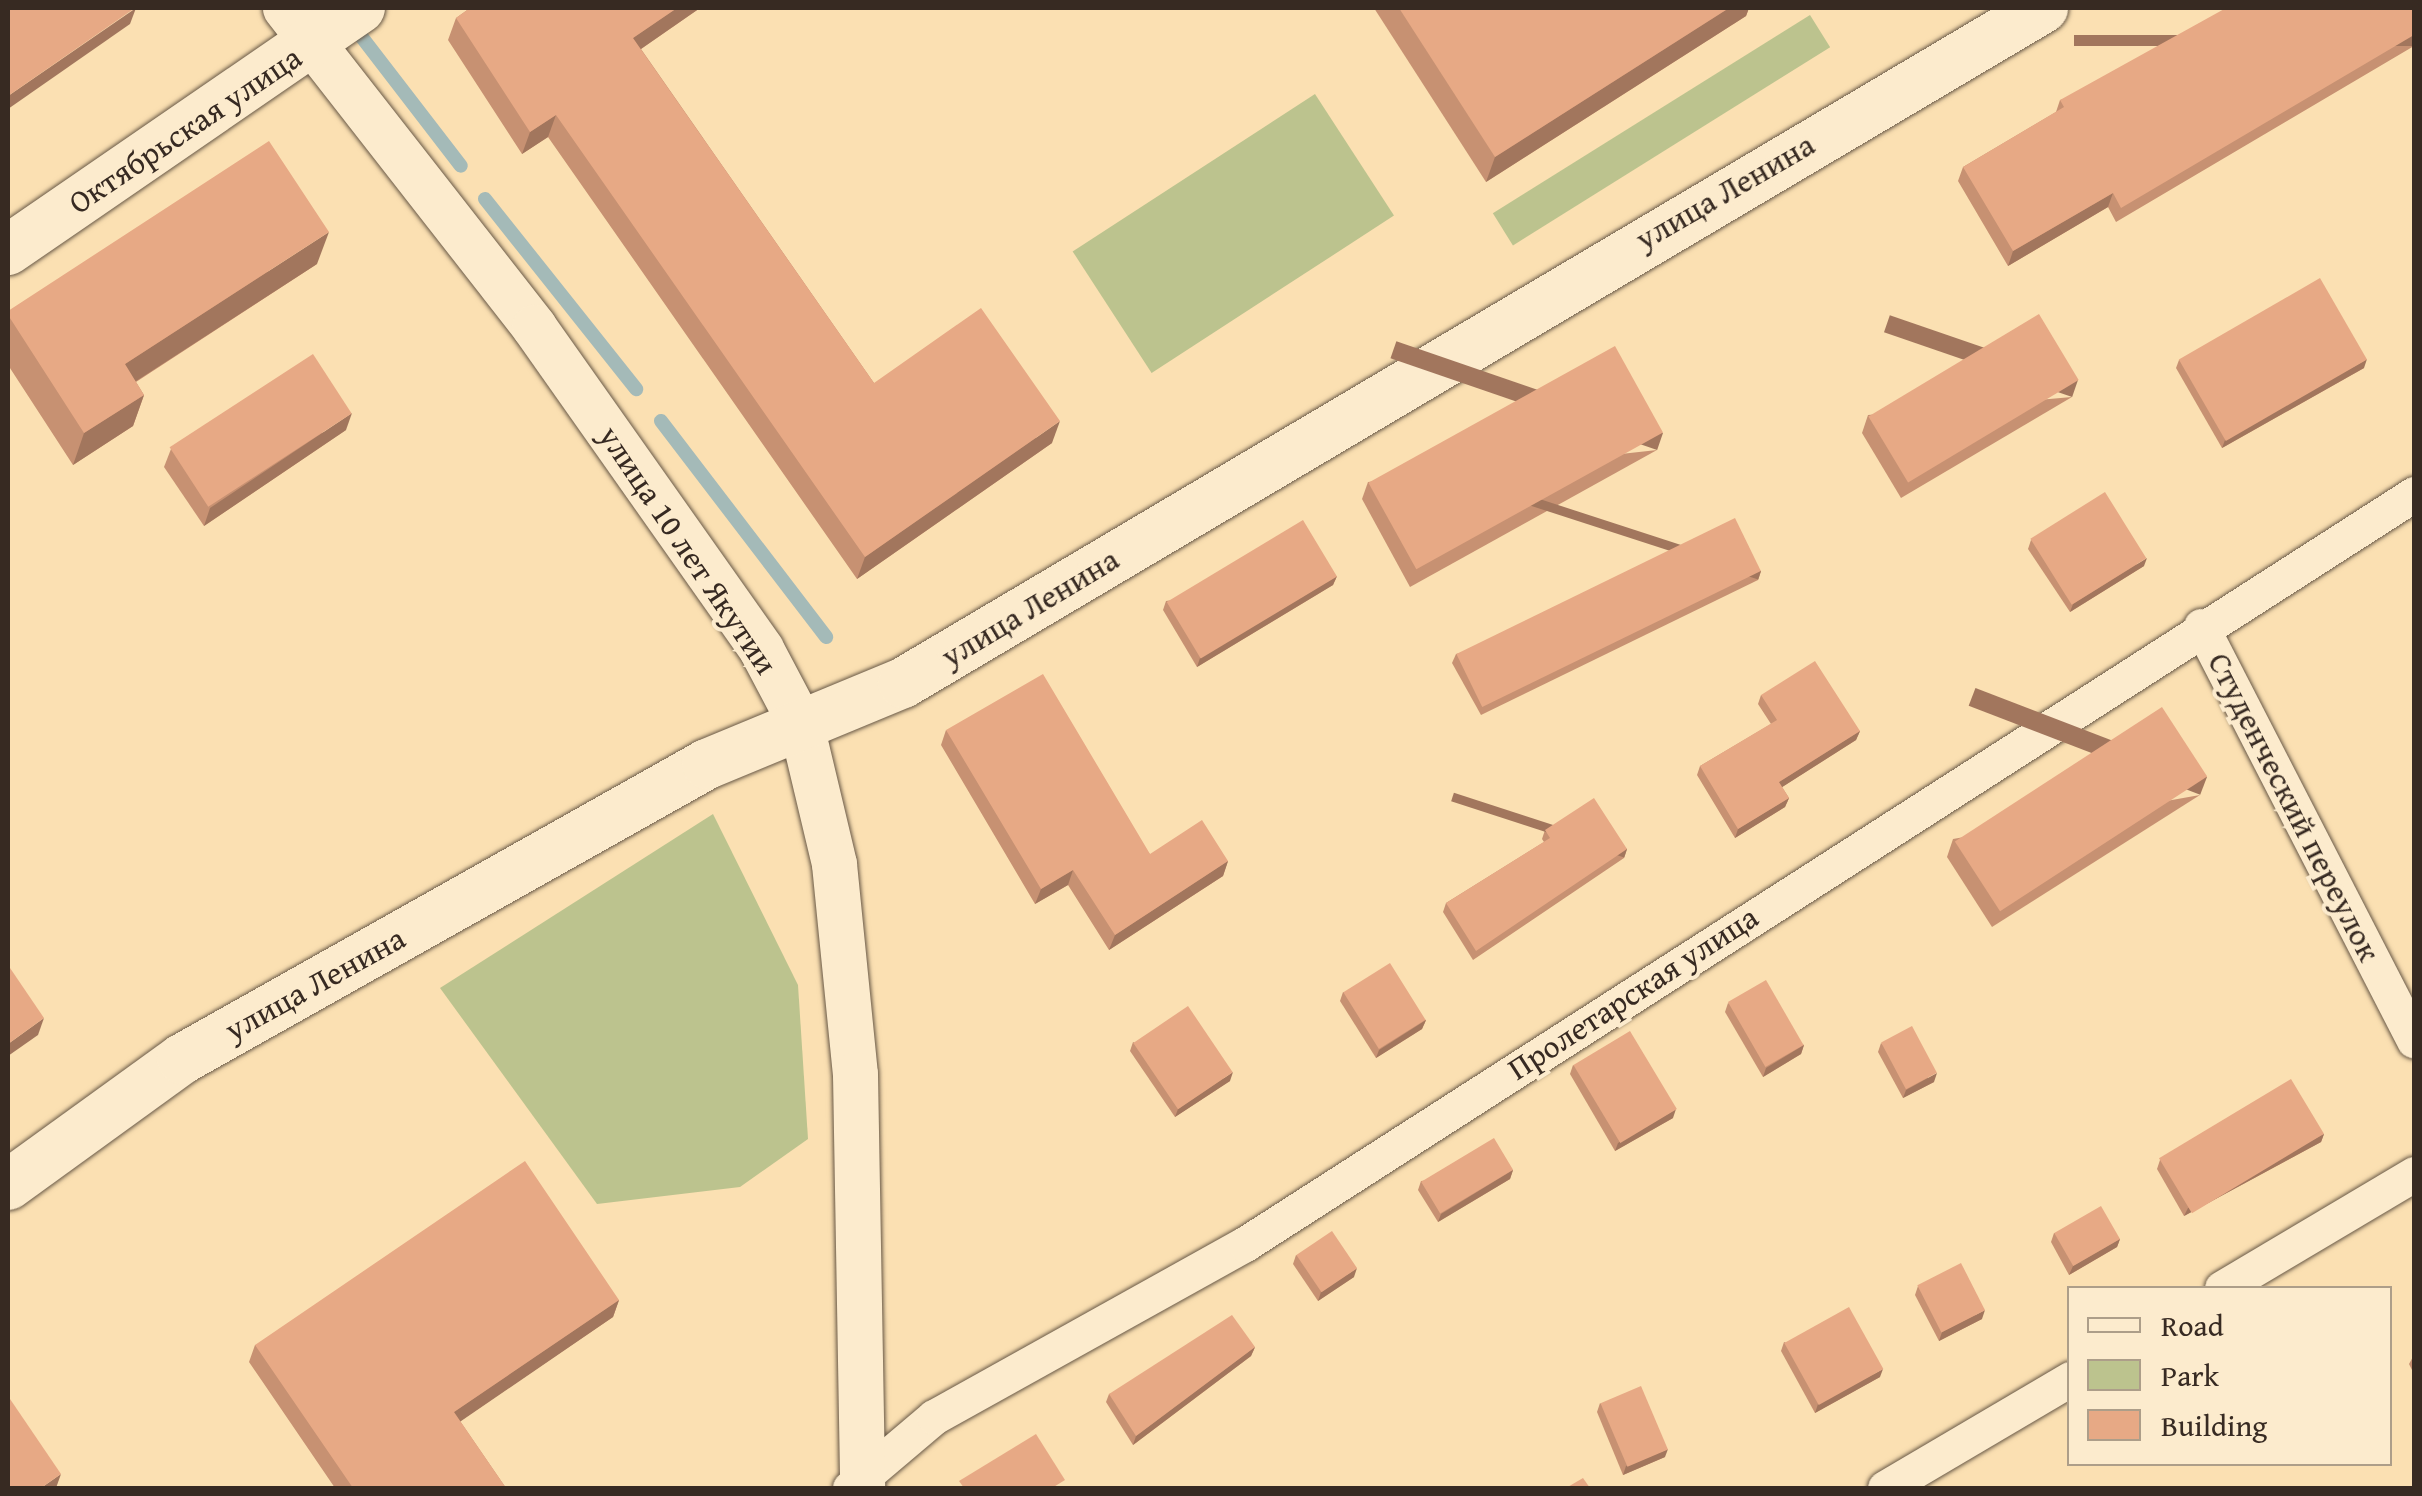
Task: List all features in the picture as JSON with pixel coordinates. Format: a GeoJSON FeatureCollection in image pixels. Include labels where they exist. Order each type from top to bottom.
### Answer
{"type":"FeatureCollection","features":[{"type":"Feature","properties":{"kind":"main road","name":"Октябрьская улица"},"geometry":{"type":"LineString","coordinates":[[8,250],[300,24],[360,8]]}},
{"type":"Feature","properties":{"kind":"main road","name":"улица Ленина"},"geometry":{"type":"LineString","coordinates":[[8,1185],[182,1059],[707,764],[904,683],[2043,8]]}},
{"type":"Feature","properties":{"kind":"street","name":"улица 10 лет Якутии"},"geometry":{"type":"LineString","coordinates":[[300,24],[602,424],[761,649],[800,725],[834,864],[855,1074],[858,1485]]}},
{"type":"Feature","properties":{"kind":"street","name":"Пролетарская улица"},"geometry":{"type":"LineString","coordinates":[[858,1485],[934,1418],[1245,1244],[2201,626],[2414,494]]}},
{"type":"Feature","properties":{"kind":"street","name":"Студенческий переулок"},"geometry":{"type":"LineString","coordinates":[[2201,626],[2414,1040]]}},
{"type":"Feature","properties":{"kind":"street"},"geometry":{"type":"LineString","coordinates":[[2225,1286],[2414,1174]]}},
{"type":"Feature","properties":{"kind":"street"},"geometry":{"type":"LineString","coordinates":[[1886,1488],[2067,1381]]}},
{"type":"Feature","properties":{"kind":"green space"},"geometry":{"type":"Polygon","coordinates":[[[1810,15],[1830,47],[1513,245],[1493,213],[1810,15]]]}},
{"type":"Feature","properties":{"kind":"green space"},"geometry":{"type":"Polygon","coordinates":[[[1315,94],[1394,216],[1152,373],[1073,251],[1315,94]]]}},
{"type":"Feature","properties":{"kind":"green space"},"geometry":{"type":"Polygon","coordinates":[[[713,814],[798,985],[808,1139],[740,1187],[597,1204],[440,988],[713,814]]]}},
{"type":"Feature","properties":{"kind":"building"},"geometry":{"type":"Polygon","coordinates":[[[8,8],[135,8],[8,96],[8,8]]]}},
{"type":"Feature","properties":{"kind":"building"},"geometry":{"type":"Polygon","coordinates":[[[470,8],[677,8],[633,38],[874,383],[981,308],[1060,421],[865,557],[556,115],[530,132],[456,18],[470,8]]]}},
{"type":"Feature","properties":{"kind":"building"},"geometry":{"type":"Polygon","coordinates":[[[1399,8],[1729,8],[1495,157],[1399,8]]]}},
{"type":"Feature","properties":{"kind":"building"},"geometry":{"type":"Polygon","coordinates":[[[2226,8],[2414,8],[2414,35],[2121,208],[2113,193],[2013,251],[1963,167],[2064,107],[2060,100],[2226,8]]]}},
{"type":"Feature","properties":{"kind":"building"},"geometry":{"type":"Polygon","coordinates":[[[269,141],[329,232],[125,364],[144,395],[84,433],[8,311],[269,141]]]}},
{"type":"Feature","properties":{"kind":"building"},"geometry":{"type":"Polygon","coordinates":[[[2320,278],[2367,359],[2226,441],[2179,360],[2320,278]]]}},
{"type":"Feature","properties":{"kind":"building"},"geometry":{"type":"Polygon","coordinates":[[[2039,314],[2079,380],[1908,482],[1868,416],[2039,314]]]}},
{"type":"Feature","properties":{"kind":"building"},"geometry":{"type":"Polygon","coordinates":[[[1615,346],[1663,433],[1416,569],[1368,483],[1615,346]]]}},
{"type":"Feature","properties":{"kind":"building"},"geometry":{"type":"Polygon","coordinates":[[[313,354],[352,414],[208,507],[170,447],[313,354]]]}},
{"type":"Feature","properties":{"kind":"building"},"geometry":{"type":"Polygon","coordinates":[[[2105,492],[2146,558],[2072,605],[2030,539],[2105,492]]]}},
{"type":"Feature","properties":{"kind":"building"},"geometry":{"type":"Polygon","coordinates":[[[1735,518],[1761,571],[1482,707],[1456,654],[1735,518]]]}},
{"type":"Feature","properties":{"kind":"building"},"geometry":{"type":"Polygon","coordinates":[[[1303,520],[1337,577],[1201,658],[1167,602],[1303,520]]]}},
{"type":"Feature","properties":{"kind":"building"},"geometry":{"type":"Polygon","coordinates":[[[1815,661],[1860,731],[1779,782],[1789,798],[1738,829],[1700,766],[1777,720],[1761,695],[1815,661]]]}},
{"type":"Feature","properties":{"kind":"building"},"geometry":{"type":"Polygon","coordinates":[[[1043,674],[1150,854],[1202,820],[1228,861],[1115,935],[1073,870],[1041,889],[946,730],[1043,674]]]}},
{"type":"Feature","properties":{"kind":"building"},"geometry":{"type":"Polygon","coordinates":[[[2162,707],[2207,777],[2000,911],[1955,842],[2162,707]]]}},
{"type":"Feature","properties":{"kind":"building"},"geometry":{"type":"Polygon","coordinates":[[[1594,798],[1627,849],[1476,951],[1446,903],[1550,838],[1545,830],[1594,798]]]}},
{"type":"Feature","properties":{"kind":"building"},"geometry":{"type":"Polygon","coordinates":[[[1390,963],[1426,1020],[1379,1049],[1343,992],[1390,963]]]}},
{"type":"Feature","properties":{"kind":"building"},"geometry":{"type":"Polygon","coordinates":[[[8,965],[44,1018],[8,1044],[8,965]]]}},
{"type":"Feature","properties":{"kind":"building"},"geometry":{"type":"Polygon","coordinates":[[[1766,980],[1804,1045],[1765,1067],[1728,1002],[1766,980]]]}},
{"type":"Feature","properties":{"kind":"building"},"geometry":{"type":"Polygon","coordinates":[[[1188,1006],[1233,1072],[1178,1109],[1133,1043],[1188,1006]]]}},
{"type":"Feature","properties":{"kind":"building"},"geometry":{"type":"Polygon","coordinates":[[[1912,1026],[1937,1073],[1906,1089],[1881,1042],[1912,1026]]]}},
{"type":"Feature","properties":{"kind":"building"},"geometry":{"type":"Polygon","coordinates":[[[1630,1031],[1677,1109],[1620,1143],[1573,1065],[1630,1031]]]}},
{"type":"Feature","properties":{"kind":"building"},"geometry":{"type":"Polygon","coordinates":[[[2291,1079],[2324,1134],[2192,1213],[2159,1158],[2291,1079]]]}},
{"type":"Feature","properties":{"kind":"building"},"geometry":{"type":"Polygon","coordinates":[[[1494,1138],[1513,1170],[1440,1213],[1421,1182],[1494,1138]]]}},
{"type":"Feature","properties":{"kind":"building"},"geometry":{"type":"Polygon","coordinates":[[[525,1161],[619,1300],[454,1412],[506,1488],[353,1488],[255,1345],[525,1161]]]}},
{"type":"Feature","properties":{"kind":"building"},"geometry":{"type":"Polygon","coordinates":[[[2101,1206],[2120,1239],[2073,1266],[2054,1233],[2101,1206]]]}},
{"type":"Feature","properties":{"kind":"building"},"geometry":{"type":"Polygon","coordinates":[[[1332,1231],[1357,1268],[1322,1292],[1296,1255],[1332,1231]]]}},
{"type":"Feature","properties":{"kind":"building"},"geometry":{"type":"Polygon","coordinates":[[[1961,1263],[1985,1310],[1941,1332],[1917,1285],[1961,1263]]]}},
{"type":"Feature","properties":{"kind":"building"},"geometry":{"type":"Polygon","coordinates":[[[1849,1307],[1883,1369],[1819,1405],[1784,1343],[1849,1307]]]}},
{"type":"Feature","properties":{"kind":"building"},"geometry":{"type":"Polygon","coordinates":[[[1232,1315],[1255,1347],[1136,1436],[1109,1394],[1232,1315]]]}},
{"type":"Feature","properties":{"kind":"building"},"geometry":{"type":"Polygon","coordinates":[[[1641,1386],[1668,1450],[1627,1467],[1600,1403],[1641,1386]]]}},
{"type":"Feature","properties":{"kind":"building"},"geometry":{"type":"Polygon","coordinates":[[[8,1396],[61,1474],[41,1488],[8,1488],[8,1396]]]}},
{"type":"Feature","properties":{"kind":"building"},"geometry":{"type":"Polygon","coordinates":[[[1036,1434],[1065,1480],[1052,1488],[964,1488],[959,1481],[1036,1434]]]}},
{"type":"Feature","properties":{"kind":"building"},"geometry":{"type":"Polygon","coordinates":[[[1583,1478],[1590,1488],[1566,1488],[1583,1478]]]}},
{"type":"Feature","properties":{"kind":"waterway"},"geometry":{"type":"LineString","coordinates":[[354,27],[461,166]]}},
{"type":"Feature","properties":{"kind":"waterway"},"geometry":{"type":"LineString","coordinates":[[485,199],[636,389]]}},
{"type":"Feature","properties":{"kind":"waterway"},"geometry":{"type":"LineString","coordinates":[[661,421],[826,637]]}}]}
